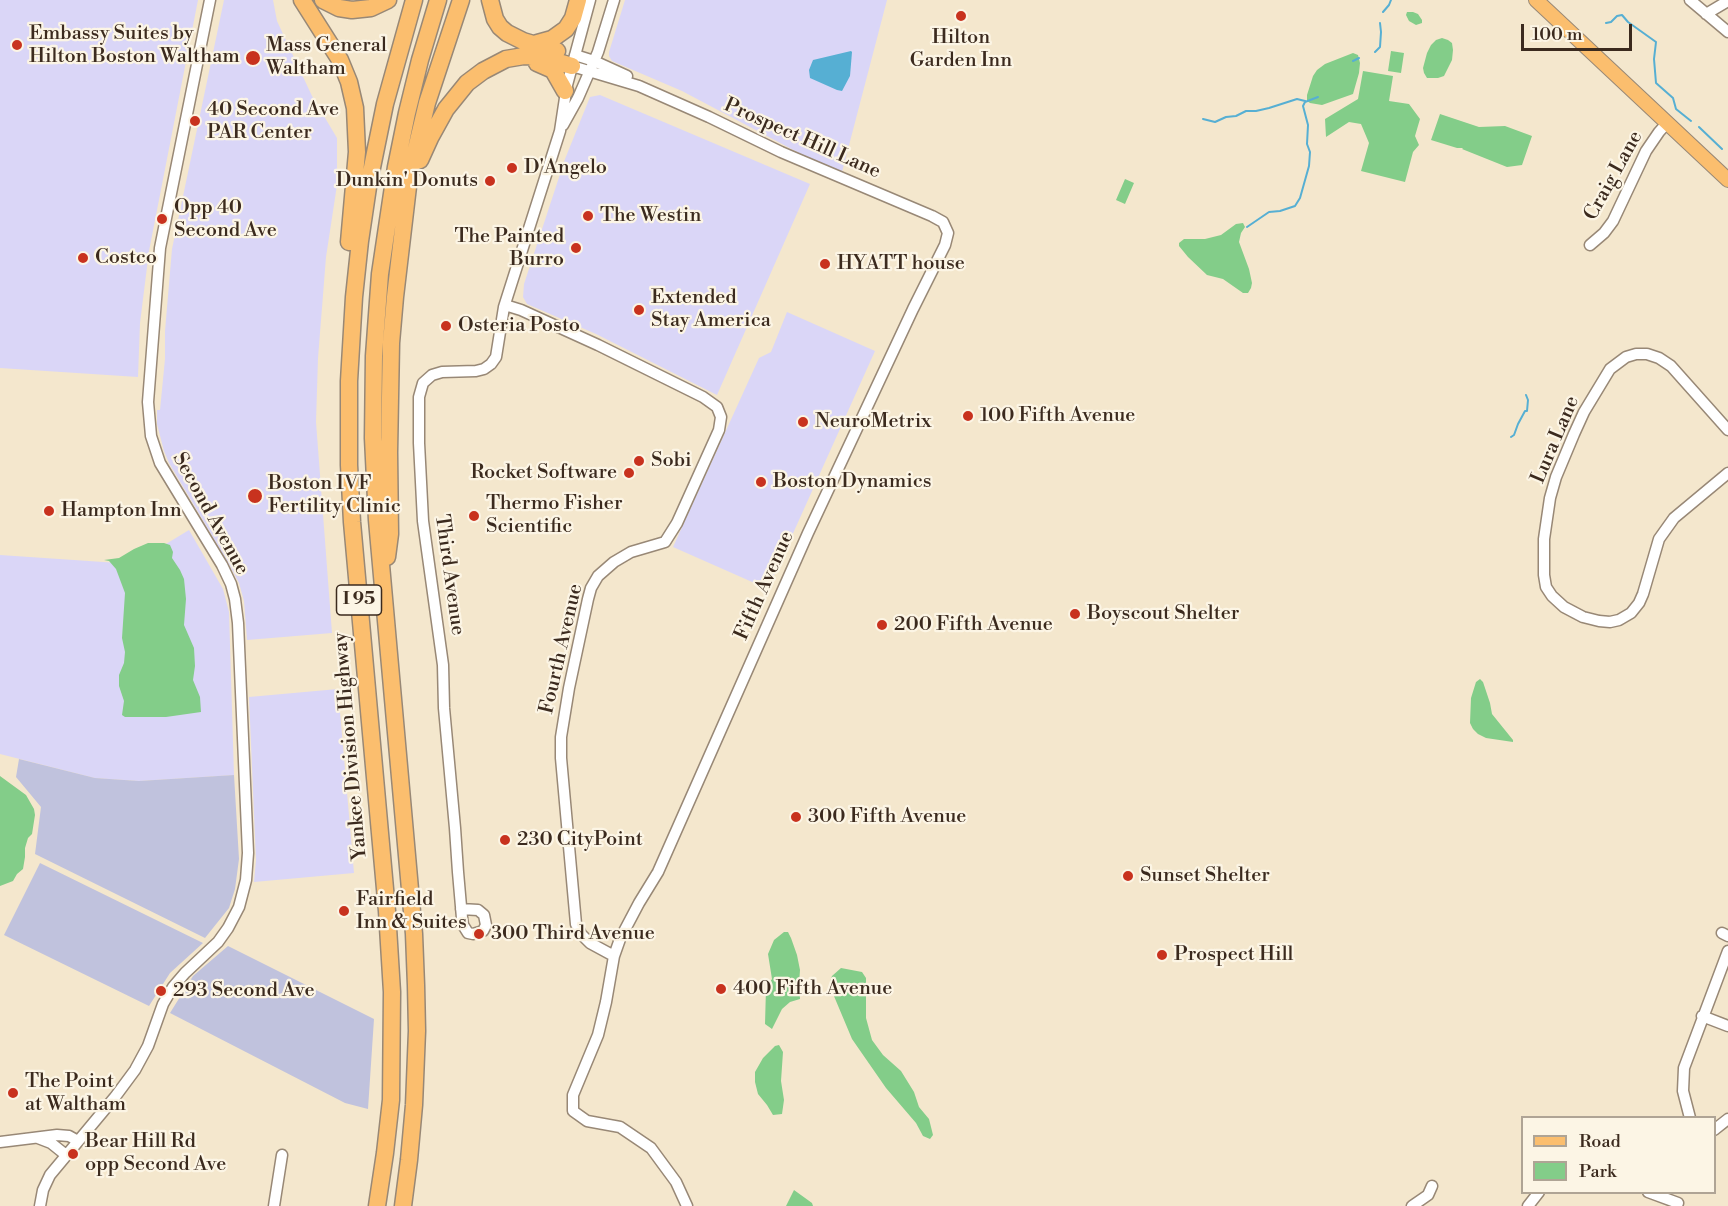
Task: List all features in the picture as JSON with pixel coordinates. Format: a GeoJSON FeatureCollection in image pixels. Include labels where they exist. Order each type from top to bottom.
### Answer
{"type":"FeatureCollection","features":[{"type":"Feature","properties":{"kind":"highway"},"geometry":{"type":"LineString","coordinates":[[302,0],[340,60],[349,82],[355,108],[357,152],[347,265],[352,314]]}},
{"type":"Feature","properties":{"kind":"highway"},"geometry":{"type":"LineString","coordinates":[[323,0],[339,8],[358,10],[377,6],[388,0]]}},
{"type":"Feature","properties":{"kind":"highway","name":"Yankee Division Highway"},"geometry":{"type":"LineString","coordinates":[[378,1206],[391,1100],[393,992],[350,494],[348,409],[352,314],[360,241],[373,158],[391,76],[414,0]]}},
{"type":"Feature","properties":{"kind":"highway","name":"I 95"},"geometry":{"type":"LineString","coordinates":[[403,1206],[414,1105],[416,997],[414,934],[376,502],[373,438],[374,375],[377,302],[388,212],[401,140],[420,60],[438,0]]}},
{"type":"Feature","properties":{"kind":"highway"},"geometry":{"type":"LineString","coordinates":[[383,594],[390,534],[391,343],[409,178],[423,115],[461,0]]}},
{"type":"Feature","properties":{"kind":"highway"},"geometry":{"type":"LineString","coordinates":[[490,0],[493,15],[500,27],[515,38],[573,60]]}},
{"type":"Feature","properties":{"kind":"highway"},"geometry":{"type":"LineString","coordinates":[[534,44],[552,39],[566,29],[573,18],[578,0]]}},
{"type":"Feature","properties":{"kind":"highway"},"geometry":{"type":"LineString","coordinates":[[407,203],[421,157],[436,126],[459,93],[477,75],[501,61],[524,56],[573,60]]}},
{"type":"Feature","properties":{"kind":"highway"},"geometry":{"type":"LineString","coordinates":[[477,75],[513,64],[537,63],[552,70],[565,91]]}},
{"type":"Feature","properties":{"kind":"main road"},"geometry":{"type":"LineString","coordinates":[[1536,0],[1728,180]]}},
{"type":"Feature","properties":{"kind":"street","name":"Second Avenue"},"geometry":{"type":"LineString","coordinates":[[40,1206],[46,1182],[135,1070],[164,1003],[176,983],[213,947],[228,928],[241,901],[247,873],[239,630],[235,599],[231,584],[219,559],[160,464],[152,440],[148,402],[160,248],[210,0]]}},
{"type":"Feature","properties":{"kind":"street","name":"Third Avenue"},"geometry":{"type":"LineString","coordinates":[[461,909],[444,708],[443,665],[423,521],[419,402],[423,383],[432,375],[442,372],[479,371],[491,364],[497,354],[505,305],[560,131],[565,91],[590,0]]}},
{"type":"Feature","properties":{"kind":"street","name":"Third Avenue"},"geometry":{"type":"LineString","coordinates":[[560,131],[578,99],[592,66],[604,36],[614,0]]}},
{"type":"Feature","properties":{"kind":"street"},"geometry":{"type":"LineString","coordinates":[[1690,0],[1728,32]]}},
{"type":"Feature","properties":{"kind":"street"},"geometry":{"type":"LineString","coordinates":[[1706,14],[1728,2]]}},
{"type":"Feature","properties":{"kind":"street","name":"Prospect Hill Lane"},"geometry":{"type":"LineString","coordinates":[[573,60],[624,74],[639,86],[781,152],[932,216],[943,222],[947,229]]}},
{"type":"Feature","properties":{"kind":"street","name":"Craig Lane"},"geometry":{"type":"LineString","coordinates":[[1590,244],[1604,233],[1613,221],[1646,151],[1667,123]]}},
{"type":"Feature","properties":{"kind":"street","name":"Fifth Avenue"},"geometry":{"type":"LineString","coordinates":[[687,1206],[676,1182],[651,1148],[620,1126],[587,1121],[573,1111],[573,1095],[598,1035],[614,956],[628,922],[658,872],[674,838],[808,533],[945,245],[948,238],[947,229]]}},
{"type":"Feature","properties":{"kind":"street","name":"Fourth Avenue"},"geometry":{"type":"LineString","coordinates":[[505,305],[598,345],[703,398],[717,407],[721,417],[719,430],[677,523],[665,542],[630,552],[598,576],[591,588],[569,688],[561,738],[561,758],[576,924],[581,934],[590,943],[614,956]]}},
{"type":"Feature","properties":{"kind":"street","name":"Lura Lane"},"geometry":{"type":"LineString","coordinates":[[1728,430],[1671,366],[1659,358],[1647,354],[1636,354],[1626,357],[1610,369],[1584,412],[1556,477],[1550,498],[1544,539],[1544,574],[1546,587],[1552,597],[1564,608],[1583,617],[1599,621],[1619,620],[1631,613],[1643,594],[1659,539],[1674,518],[1728,473]]}},
{"type":"Feature","properties":{"kind":"street"},"geometry":{"type":"LineString","coordinates":[[1689,1116],[1683,1091],[1684,1068],[1728,951]]}},
{"type":"Feature","properties":{"kind":"street"},"geometry":{"type":"LineString","coordinates":[[1702,1016],[1728,1026]]}},
{"type":"Feature","properties":{"kind":"street"},"geometry":{"type":"LineString","coordinates":[[1716,1128],[1728,1119]]}},
{"type":"Feature","properties":{"kind":"street"},"geometry":{"type":"LineString","coordinates":[[0,1142],[61,1135],[78,1141]]}},
{"type":"Feature","properties":{"kind":"street"},"geometry":{"type":"LineString","coordinates":[[34,1138],[47,1141],[66,1155]]}},
{"type":"Feature","properties":{"kind":"street"},"geometry":{"type":"LineString","coordinates":[[274,1206],[282,1155]]}},
{"type":"Feature","properties":{"kind":"street"},"geometry":{"type":"LineString","coordinates":[[1412,1206],[1428,1195],[1432,1186]]}},
{"type":"Feature","properties":{"kind":"street"},"geometry":{"type":"LineString","coordinates":[[1528,1206],[1537,1194]]}},
{"type":"Feature","properties":{"kind":"street"},"geometry":{"type":"LineString","coordinates":[[1655,1194],[1679,1200]]}},
{"type":"Feature","properties":{"kind":"shaded area"},"geometry":{"type":"Polygon","coordinates":[[[0,0],[198,0],[149,251],[140,323],[138,377],[0,368],[0,0]]]}},
{"type":"Feature","properties":{"kind":"shaded area"},"geometry":{"type":"Polygon","coordinates":[[[224,0],[273,0],[277,21],[312,96],[337,138],[337,185],[326,257],[318,358],[316,422],[332,633],[247,640],[244,601],[239,583],[169,463],[157,424],[165,359],[172,249],[224,0]]]}},
{"type":"Feature","properties":{"kind":"shaded area"},"geometry":{"type":"Polygon","coordinates":[[[625,0],[887,0],[842,172],[801,154],[682,91],[612,61],[609,52],[625,0]]]}},
{"type":"Feature","properties":{"kind":"shaded area"},"geometry":{"type":"Polygon","coordinates":[[[600,95],[810,184],[717,395],[596,334],[527,304],[523,297],[524,284],[565,159],[590,97],[600,95]]]}},
{"type":"Feature","properties":{"kind":"shaded area"},"geometry":{"type":"Polygon","coordinates":[[[787,312],[875,351],[768,589],[673,547],[759,358],[771,352],[787,312]]]}},
{"type":"Feature","properties":{"kind":"shaded area"},"geometry":{"type":"Polygon","coordinates":[[[189,530],[223,589],[229,612],[234,775],[139,781],[95,778],[0,754],[0,555],[133,564],[189,530]]]}},
{"type":"Feature","properties":{"kind":"shaded area"},"geometry":{"type":"Polygon","coordinates":[[[338,689],[354,873],[254,882],[256,860],[249,697],[338,689]]]}},
{"type":"Feature","properties":{"kind":"shaded area"},"geometry":{"type":"Polygon","coordinates":[[[19,759],[95,778],[139,781],[234,775],[239,859],[235,889],[229,908],[205,938],[35,854],[41,807],[16,777],[19,759]]]}},
{"type":"Feature","properties":{"kind":"shaded area"},"geometry":{"type":"Polygon","coordinates":[[[40,863],[203,943],[170,973],[149,1006],[4,935],[40,863]]]}},
{"type":"Feature","properties":{"kind":"shaded area"},"geometry":{"type":"Polygon","coordinates":[[[228,946],[374,1019],[368,1109],[345,1103],[170,1013],[193,976],[228,946]]]}},
{"type":"Feature","properties":{"kind":"green space"},"geometry":{"type":"Polygon","coordinates":[[[1407,12],[1418,14],[1422,23],[1416,25],[1409,21],[1407,12]]]}},
{"type":"Feature","properties":{"kind":"green space"},"geometry":{"type":"Polygon","coordinates":[[[1442,38],[1452,43],[1452,60],[1444,76],[1427,78],[1423,68],[1427,53],[1436,40],[1442,38]]]}},
{"type":"Feature","properties":{"kind":"green space"},"geometry":{"type":"Polygon","coordinates":[[[1391,51],[1404,53],[1401,73],[1388,71],[1391,51]]]}},
{"type":"Feature","properties":{"kind":"green space"},"geometry":{"type":"Polygon","coordinates":[[[1353,53],[1358,55],[1360,63],[1353,94],[1322,105],[1307,101],[1313,76],[1317,70],[1325,64],[1353,53]]]}},
{"type":"Feature","properties":{"kind":"green space"},"geometry":{"type":"Polygon","coordinates":[[[1363,71],[1393,76],[1389,101],[1409,104],[1420,119],[1415,136],[1419,145],[1413,152],[1405,182],[1361,171],[1369,143],[1361,124],[1349,122],[1326,137],[1325,119],[1358,99],[1363,71]]]}},
{"type":"Feature","properties":{"kind":"green space"},"geometry":{"type":"Polygon","coordinates":[[[1440,114],[1479,127],[1505,126],[1532,136],[1522,165],[1507,167],[1463,148],[1431,140],[1440,114]]]}},
{"type":"Feature","properties":{"kind":"green space"},"geometry":{"type":"Polygon","coordinates":[[[1125,179],[1134,183],[1125,204],[1116,200],[1125,179]]]}},
{"type":"Feature","properties":{"kind":"green space"},"geometry":{"type":"Polygon","coordinates":[[[1243,223],[1245,227],[1239,242],[1252,283],[1248,293],[1243,293],[1223,279],[1207,275],[1179,246],[1184,239],[1205,239],[1221,235],[1236,224],[1243,223]]]}},
{"type":"Feature","properties":{"kind":"green space"},"geometry":{"type":"Polygon","coordinates":[[[148,543],[170,545],[173,552],[172,558],[184,579],[186,599],[184,625],[194,648],[193,680],[200,697],[201,712],[166,717],[125,717],[122,715],[124,701],[119,686],[119,675],[124,663],[125,652],[122,638],[125,593],[116,569],[109,561],[104,560],[119,558],[148,543]]]}},
{"type":"Feature","properties":{"kind":"green space"},"geometry":{"type":"Polygon","coordinates":[[[1480,679],[1483,682],[1492,714],[1513,742],[1486,738],[1473,729],[1470,723],[1471,698],[1476,682],[1480,679]]]}},
{"type":"Feature","properties":{"kind":"green space"},"geometry":{"type":"Polygon","coordinates":[[[0,776],[26,795],[35,815],[32,834],[25,848],[23,869],[13,881],[0,886],[0,776]]]}},
{"type":"Feature","properties":{"kind":"green space"},"geometry":{"type":"Polygon","coordinates":[[[784,932],[788,932],[797,955],[800,970],[800,999],[790,1002],[782,1009],[772,1029],[765,1024],[766,988],[772,979],[768,954],[774,940],[784,932]]]}},
{"type":"Feature","properties":{"kind":"green space"},"geometry":{"type":"Polygon","coordinates":[[[841,968],[862,972],[866,978],[866,1018],[872,1040],[883,1055],[901,1071],[914,1092],[919,1107],[929,1119],[933,1135],[930,1139],[923,1136],[916,1123],[886,1088],[852,1039],[831,989],[832,976],[841,968]]]}},
{"type":"Feature","properties":{"kind":"green space"},"geometry":{"type":"Polygon","coordinates":[[[779,1045],[783,1052],[781,1081],[784,1100],[782,1114],[773,1115],[758,1094],[755,1072],[763,1058],[779,1045]]]}},
{"type":"Feature","properties":{"kind":"green space"},"geometry":{"type":"Polygon","coordinates":[[[794,1190],[812,1203],[813,1206],[786,1206],[794,1190]]]}},
{"type":"Feature","properties":{"kind":"water"},"geometry":{"type":"Polygon","coordinates":[[[851,51],[850,76],[842,91],[810,78],[809,70],[813,60],[851,51]]]}},
{"type":"Feature","properties":{"kind":"waterway"},"geometry":{"type":"LineString","coordinates":[[1383,12],[1391,0]]}},
{"type":"Feature","properties":{"kind":"waterway"},"geometry":{"type":"LineString","coordinates":[[1606,23],[1622,15],[1656,42],[1654,59],[1656,83],[1673,98],[1676,109],[1691,121]]}},
{"type":"Feature","properties":{"kind":"waterway"},"geometry":{"type":"LineString","coordinates":[[1375,52],[1380,47],[1380,23]]}},
{"type":"Feature","properties":{"kind":"waterway"},"geometry":{"type":"LineString","coordinates":[[1353,61],[1359,58]]}},
{"type":"Feature","properties":{"kind":"waterway"},"geometry":{"type":"LineString","coordinates":[[1247,227],[1269,212],[1295,206],[1300,198],[1309,166],[1310,152],[1307,144],[1308,125],[1303,106],[1305,102],[1318,97]]}},
{"type":"Feature","properties":{"kind":"waterway"},"geometry":{"type":"LineString","coordinates":[[1203,119],[1215,122],[1246,111],[1269,108],[1297,99],[1305,101]]}},
{"type":"Feature","properties":{"kind":"waterway"},"geometry":{"type":"LineString","coordinates":[[1699,127],[1722,149]]}},
{"type":"Feature","properties":{"kind":"waterway"},"geometry":{"type":"LineString","coordinates":[[1511,437],[1527,411],[1526,395]]}},
{"type":"Feature","properties":{"kind":"place","name":"Hilton Garden Inn"},"geometry":{"type":"Point","coordinates":[961,16]}},
{"type":"Feature","properties":{"kind":"place","name":"Embassy Suites by Hilton Boston Waltham"},"geometry":{"type":"Point","coordinates":[17,45]}},
{"type":"Feature","properties":{"kind":"place","name":"Mass General Waltham"},"geometry":{"type":"Point","coordinates":[253,58]}},
{"type":"Feature","properties":{"kind":"place","name":"40 Second Ave PAR Center"},"geometry":{"type":"Point","coordinates":[195,121]}},
{"type":"Feature","properties":{"kind":"place","name":"D'Angelo"},"geometry":{"type":"Point","coordinates":[512,168]}},
{"type":"Feature","properties":{"kind":"place","name":"Dunkin' Donuts"},"geometry":{"type":"Point","coordinates":[490,181]}},
{"type":"Feature","properties":{"kind":"place","name":"The Westin"},"geometry":{"type":"Point","coordinates":[588,216]}},
{"type":"Feature","properties":{"kind":"place","name":"Opp 40 Second Ave"},"geometry":{"type":"Point","coordinates":[162,219]}},
{"type":"Feature","properties":{"kind":"place","name":"The Painted Burro"},"geometry":{"type":"Point","coordinates":[576,248]}},
{"type":"Feature","properties":{"kind":"place","name":"Costco"},"geometry":{"type":"Point","coordinates":[83,258]}},
{"type":"Feature","properties":{"kind":"place","name":"HYATT house"},"geometry":{"type":"Point","coordinates":[825,264]}},
{"type":"Feature","properties":{"kind":"place","name":"Extended Stay America"},"geometry":{"type":"Point","coordinates":[639,310]}},
{"type":"Feature","properties":{"kind":"place","name":"Osteria Posto"},"geometry":{"type":"Point","coordinates":[446,326]}},
{"type":"Feature","properties":{"kind":"place","name":"100 Fifth Avenue"},"geometry":{"type":"Point","coordinates":[968,416]}},
{"type":"Feature","properties":{"kind":"place","name":"NeuroMetrix"},"geometry":{"type":"Point","coordinates":[803,422]}},
{"type":"Feature","properties":{"kind":"place","name":"Sobi"},"geometry":{"type":"Point","coordinates":[639,461]}},
{"type":"Feature","properties":{"kind":"place","name":"Rocket Software"},"geometry":{"type":"Point","coordinates":[629,473]}},
{"type":"Feature","properties":{"kind":"place","name":"Boston Dynamics"},"geometry":{"type":"Point","coordinates":[761,482]}},
{"type":"Feature","properties":{"kind":"place","name":"Boston IVF Fertility Clinic"},"geometry":{"type":"Point","coordinates":[255,496]}},
{"type":"Feature","properties":{"kind":"place","name":"Hampton Inn"},"geometry":{"type":"Point","coordinates":[49,511]}},
{"type":"Feature","properties":{"kind":"place","name":"Thermo Fisher Scientific"},"geometry":{"type":"Point","coordinates":[474,516]}},
{"type":"Feature","properties":{"kind":"place","name":"Boyscout Shelter"},"geometry":{"type":"Point","coordinates":[1075,614]}},
{"type":"Feature","properties":{"kind":"place","name":"200 Fifth Avenue"},"geometry":{"type":"Point","coordinates":[882,625]}},
{"type":"Feature","properties":{"kind":"place","name":"300 Fifth Avenue"},"geometry":{"type":"Point","coordinates":[796,817]}},
{"type":"Feature","properties":{"kind":"place","name":"230 CityPoint"},"geometry":{"type":"Point","coordinates":[505,840]}},
{"type":"Feature","properties":{"kind":"place","name":"Sunset Shelter"},"geometry":{"type":"Point","coordinates":[1128,876]}},
{"type":"Feature","properties":{"kind":"place","name":"Fairfield Inn & Suites"},"geometry":{"type":"Point","coordinates":[344,911]}},
{"type":"Feature","properties":{"kind":"place","name":"300 Third Avenue"},"geometry":{"type":"Point","coordinates":[479,934]}},
{"type":"Feature","properties":{"kind":"place","name":"Prospect Hill"},"geometry":{"type":"Point","coordinates":[1162,955]}},
{"type":"Feature","properties":{"kind":"place","name":"400 Fifth Avenue"},"geometry":{"type":"Point","coordinates":[721,989]}},
{"type":"Feature","properties":{"kind":"place","name":"293 Second Ave"},"geometry":{"type":"Point","coordinates":[161,991]}},
{"type":"Feature","properties":{"kind":"place","name":"The Point at Waltham"},"geometry":{"type":"Point","coordinates":[13,1093]}},
{"type":"Feature","properties":{"kind":"place","name":"Bear Hill Rd opp Second Ave"},"geometry":{"type":"Point","coordinates":[73,1154]}}]}
